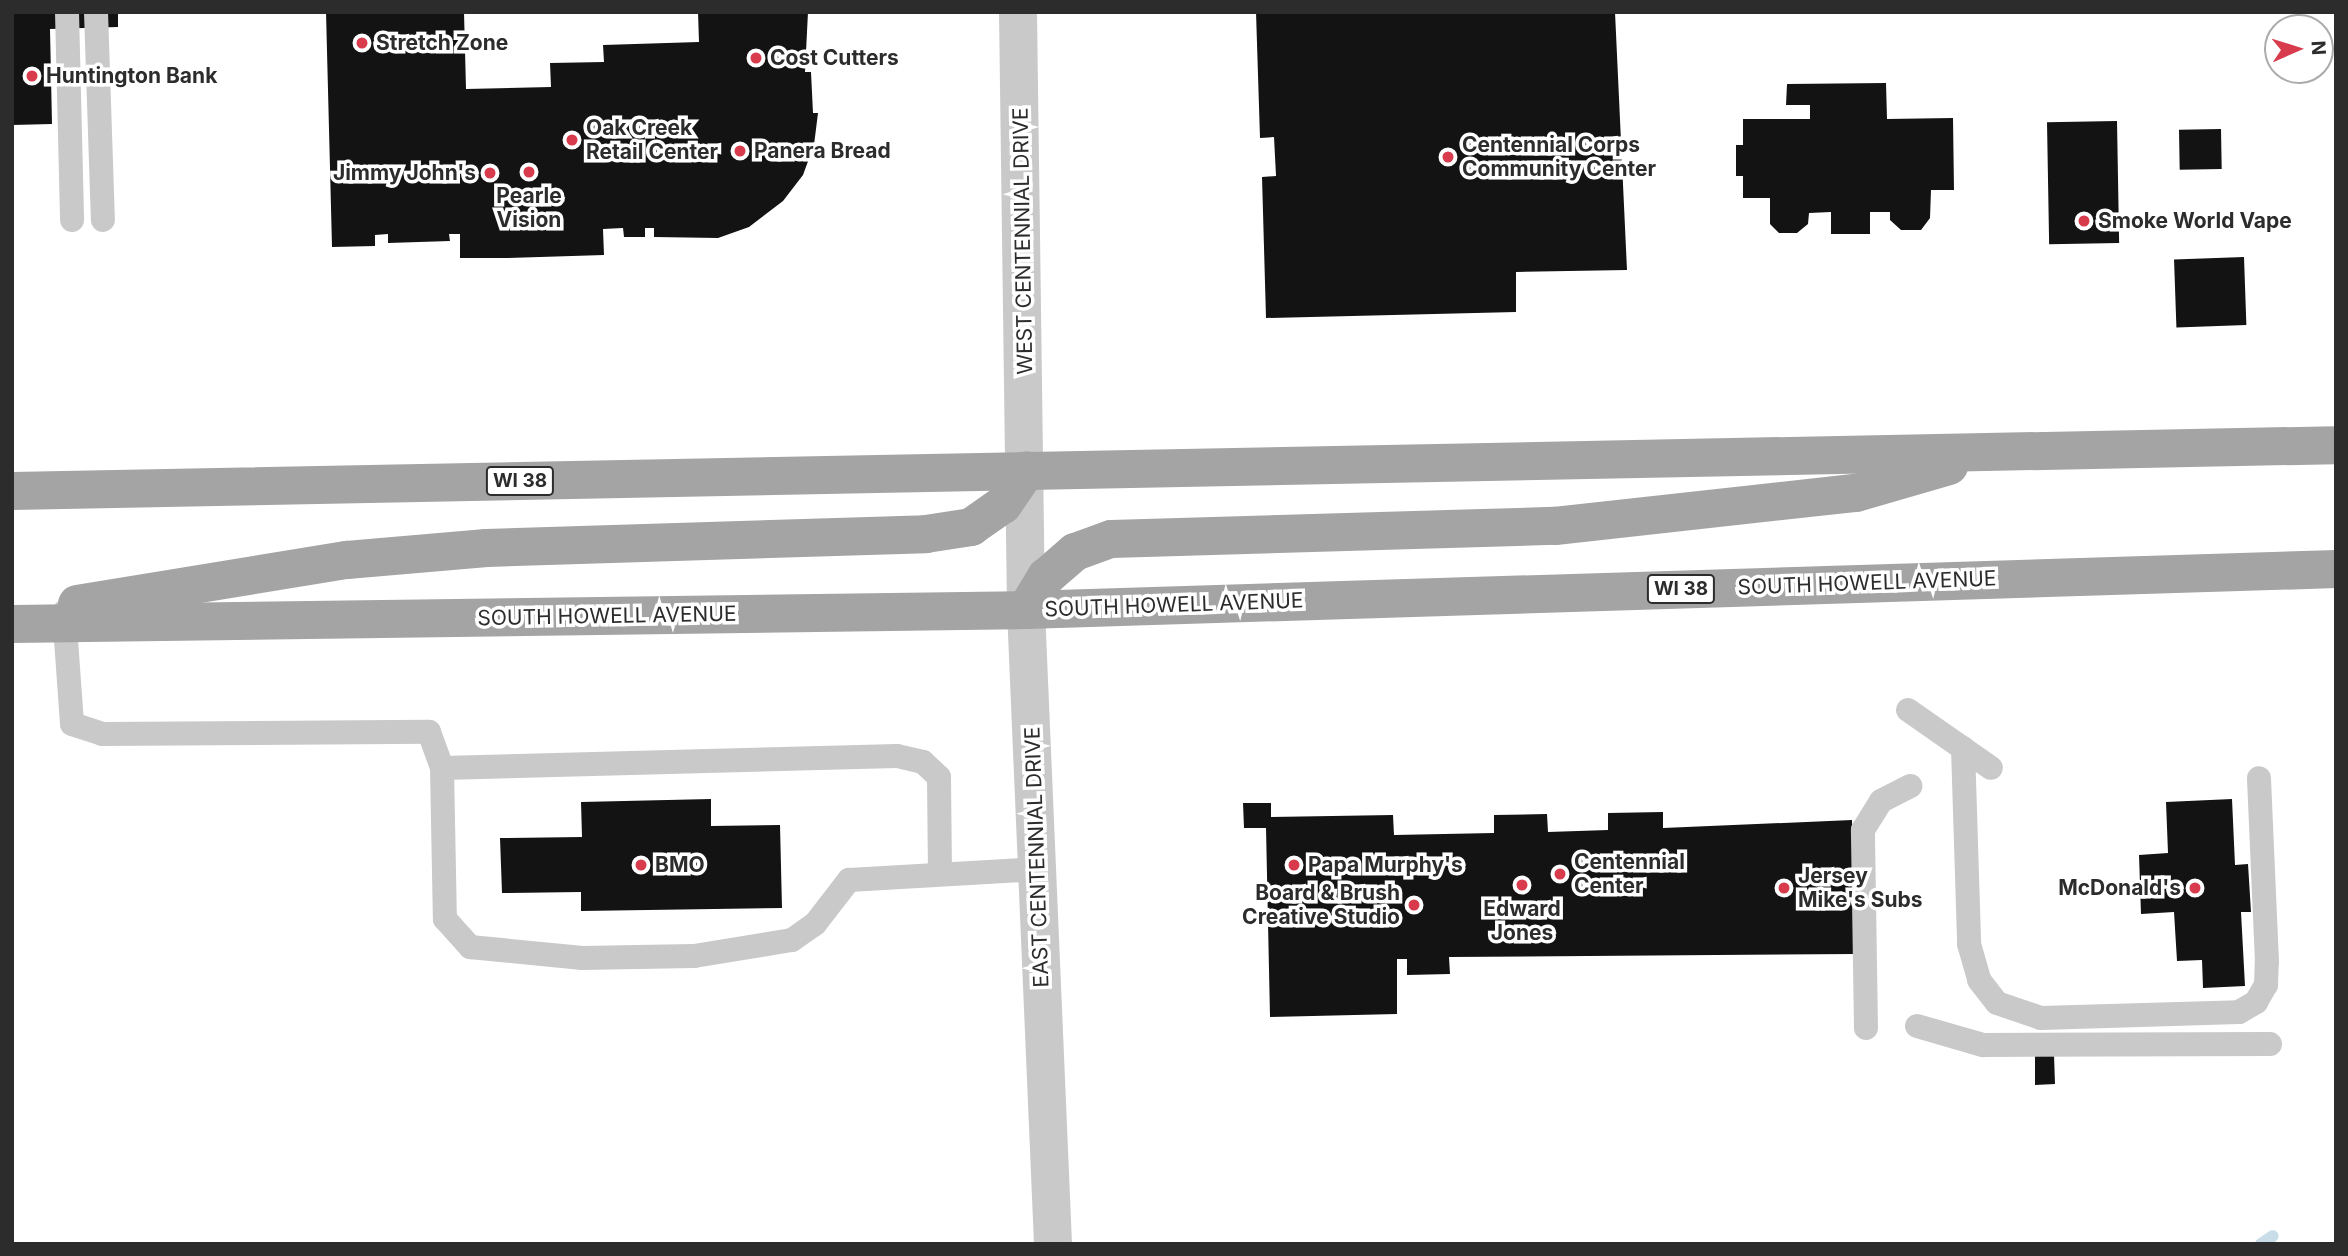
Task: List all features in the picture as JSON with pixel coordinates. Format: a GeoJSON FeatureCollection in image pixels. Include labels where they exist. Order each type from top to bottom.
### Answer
{"type":"FeatureCollection","features":[{"type":"Feature","properties":{"kind":"main road","name":"WI 38"},"geometry":{"type":"LineString","coordinates":[[12,491],[2336,445]]}},
{"type":"Feature","properties":{"kind":"main road"},"geometry":{"type":"LineString","coordinates":[[1027,610],[1046,577],[1075,552],[1111,539],[1555,526],[1856,493],[2002,452]]}},
{"type":"Feature","properties":{"kind":"main road"},"geometry":{"type":"LineString","coordinates":[[12,614],[64,615],[347,560],[486,548],[926,534],[971,527],[1003,505],[1027,470]]}},
{"type":"Feature","properties":{"kind":"main road","name":"SOUTH HOWELL AVENUE"},"geometry":{"type":"LineString","coordinates":[[12,624],[64,615],[1027,610],[2336,569]]}},
{"type":"Feature","properties":{"kind":"street","name":"WEST CENTENNIAL DRIVE"},"geometry":{"type":"LineString","coordinates":[[1018,12],[1027,470]]}},
{"type":"Feature","properties":{"kind":"street","name":"EAST CENTENNIAL DRIVE"},"geometry":{"type":"LineString","coordinates":[[1027,470],[1027,610],[1053,1244]]}},
{"type":"Feature","properties":{"kind":"lane"},"geometry":{"type":"LineString","coordinates":[[66,12],[72,220]]}},
{"type":"Feature","properties":{"kind":"lane"},"geometry":{"type":"LineString","coordinates":[[96,12],[103,220]]}},
{"type":"Feature","properties":{"kind":"lane"},"geometry":{"type":"LineString","coordinates":[[64,615],[72,724],[102,734],[429,732],[442,768],[445,919],[470,947],[582,958],[694,956],[792,940],[815,924],[849,880],[1037,869]]}},
{"type":"Feature","properties":{"kind":"lane"},"geometry":{"type":"LineString","coordinates":[[1909,710],[1992,768]]}},
{"type":"Feature","properties":{"kind":"lane"},"geometry":{"type":"LineString","coordinates":[[1963,748],[1969,944],[1979,980],[1997,1003],[2041,1018],[2239,1012],[2256,1002],[2266,985],[2267,962],[2259,778]]}},
{"type":"Feature","properties":{"kind":"lane"},"geometry":{"type":"LineString","coordinates":[[442,768],[897,756],[923,762],[939,777],[940,874]]}},
{"type":"Feature","properties":{"kind":"lane"},"geometry":{"type":"LineString","coordinates":[[1866,1028],[1863,830],[1881,801],[1910,786]]}},
{"type":"Feature","properties":{"kind":"lane"},"geometry":{"type":"LineString","coordinates":[[1917,1026],[1983,1045],[2270,1044]]}},
{"type":"Feature","properties":{"kind":"building","name":"Huntington Bank"},"geometry":{"type":"Polygon","coordinates":[[[12,12],[118,12],[118,27],[50,29],[52,124],[12,125],[12,12]]]}},
{"type":"Feature","properties":{"kind":"building","name":"Oak Creek Retail Center"},"geometry":{"type":"Polygon","coordinates":[[[326,12],[464,12],[466,89],[551,87],[550,63],[604,62],[603,45],[699,42],[698,12],[808,12],[805,72],[811,72],[813,113],[818,113],[814,145],[803,175],[783,201],[749,227],[718,238],[654,237],[654,228],[645,228],[645,237],[624,237],[623,228],[603,229],[604,255],[508,258],[460,258],[460,234],[449,234],[450,241],[388,243],[388,234],[375,235],[375,246],[332,247],[326,12]]]}},
{"type":"Feature","properties":{"kind":"building","name":"Centennial Corps Community Center"},"geometry":{"type":"Polygon","coordinates":[[[1256,12],[1615,12],[1627,270],[1516,272],[1516,312],[1266,318],[1262,177],[1276,176],[1274,137],[1260,138],[1256,12]]]}},
{"type":"Feature","properties":{"kind":"building"},"geometry":{"type":"Polygon","coordinates":[[[1886,83],[1887,119],[1953,118],[1954,190],[1931,190],[1930,218],[1921,230],[1901,230],[1890,220],[1890,212],[1870,212],[1870,234],[1831,234],[1831,212],[1809,213],[1808,224],[1797,233],[1779,233],[1770,224],[1770,198],[1743,198],[1743,176],[1736,176],[1736,145],[1743,145],[1743,119],[1810,119],[1810,105],[1786,105],[1787,84],[1886,83]]]}},
{"type":"Feature","properties":{"kind":"building"},"geometry":{"type":"Polygon","coordinates":[[[2117,121],[2119,243],[2049,244],[2047,122],[2117,121]]]}},
{"type":"Feature","properties":{"kind":"building"},"geometry":{"type":"Polygon","coordinates":[[[2221,129],[2222,169],[2180,170],[2179,130],[2221,129]]]}},
{"type":"Feature","properties":{"kind":"building"},"geometry":{"type":"Polygon","coordinates":[[[2244,257],[2246,325],[2176,327],[2174,259],[2244,257]]]}},
{"type":"Feature","properties":{"kind":"building","name":"BMO"},"geometry":{"type":"Polygon","coordinates":[[[711,799],[711,826],[780,825],[782,908],[581,911],[581,892],[502,893],[500,838],[582,837],[581,802],[711,799]]]}},
{"type":"Feature","properties":{"kind":"building","name":"McDonald's"},"geometry":{"type":"Polygon","coordinates":[[[2232,799],[2235,865],[2248,864],[2251,912],[2241,912],[2245,986],[2203,988],[2202,960],[2177,961],[2174,912],[2141,914],[2139,855],[2168,853],[2166,802],[2232,799]]]}},
{"type":"Feature","properties":{"kind":"building","name":"Centennial Center"},"geometry":{"type":"Polygon","coordinates":[[[1243,803],[1271,803],[1271,817],[1393,815],[1394,835],[1494,833],[1494,815],[1547,814],[1548,832],[1608,830],[1608,813],[1663,812],[1663,828],[1852,820],[1855,954],[1449,957],[1450,974],[1407,975],[1407,959],[1397,959],[1397,1014],[1270,1017],[1266,828],[1244,828],[1243,803]]]}},
{"type":"Feature","properties":{"kind":"building"},"geometry":{"type":"Polygon","coordinates":[[[2035,1053],[2054,1055],[2055,1084],[2035,1085],[2035,1053]]]}},
{"type":"Feature","properties":{"kind":"waterway"},"geometry":{"type":"LineString","coordinates":[[2261,1244],[2273,1236]]}},
{"type":"Feature","properties":{"kind":"place","name":"Stretch Zone"},"geometry":{"type":"Point","coordinates":[362,43]}},
{"type":"Feature","properties":{"kind":"place","name":"Cost Cutters"},"geometry":{"type":"Point","coordinates":[756,58]}},
{"type":"Feature","properties":{"kind":"place","name":"Huntington Bank"},"geometry":{"type":"Point","coordinates":[32,76]}},
{"type":"Feature","properties":{"kind":"place","name":"Oak Creek Retail Center"},"geometry":{"type":"Point","coordinates":[572,140]}},
{"type":"Feature","properties":{"kind":"place","name":"Panera Bread"},"geometry":{"type":"Point","coordinates":[740,151]}},
{"type":"Feature","properties":{"kind":"place","name":"Centennial Corps Community Center"},"geometry":{"type":"Point","coordinates":[1448,157]}},
{"type":"Feature","properties":{"kind":"place","name":"Pearle Vision"},"geometry":{"type":"Point","coordinates":[529,172]}},
{"type":"Feature","properties":{"kind":"place","name":"Jimmy John's"},"geometry":{"type":"Point","coordinates":[490,173]}},
{"type":"Feature","properties":{"kind":"place","name":"Smoke World Vape"},"geometry":{"type":"Point","coordinates":[2084,221]}},
{"type":"Feature","properties":{"kind":"place","name":"BMO"},"geometry":{"type":"Point","coordinates":[641,865]}},
{"type":"Feature","properties":{"kind":"place","name":"Papa Murphy's"},"geometry":{"type":"Point","coordinates":[1294,865]}},
{"type":"Feature","properties":{"kind":"place","name":"Centennial Center"},"geometry":{"type":"Point","coordinates":[1560,874]}},
{"type":"Feature","properties":{"kind":"place","name":"Edward Jones"},"geometry":{"type":"Point","coordinates":[1522,885]}},
{"type":"Feature","properties":{"kind":"place","name":"Jersey Mike's Subs"},"geometry":{"type":"Point","coordinates":[1784,888]}},
{"type":"Feature","properties":{"kind":"place","name":"McDonald's"},"geometry":{"type":"Point","coordinates":[2195,888]}},
{"type":"Feature","properties":{"kind":"place","name":"Board & Brush Creative Studio"},"geometry":{"type":"Point","coordinates":[1414,905]}}]}
